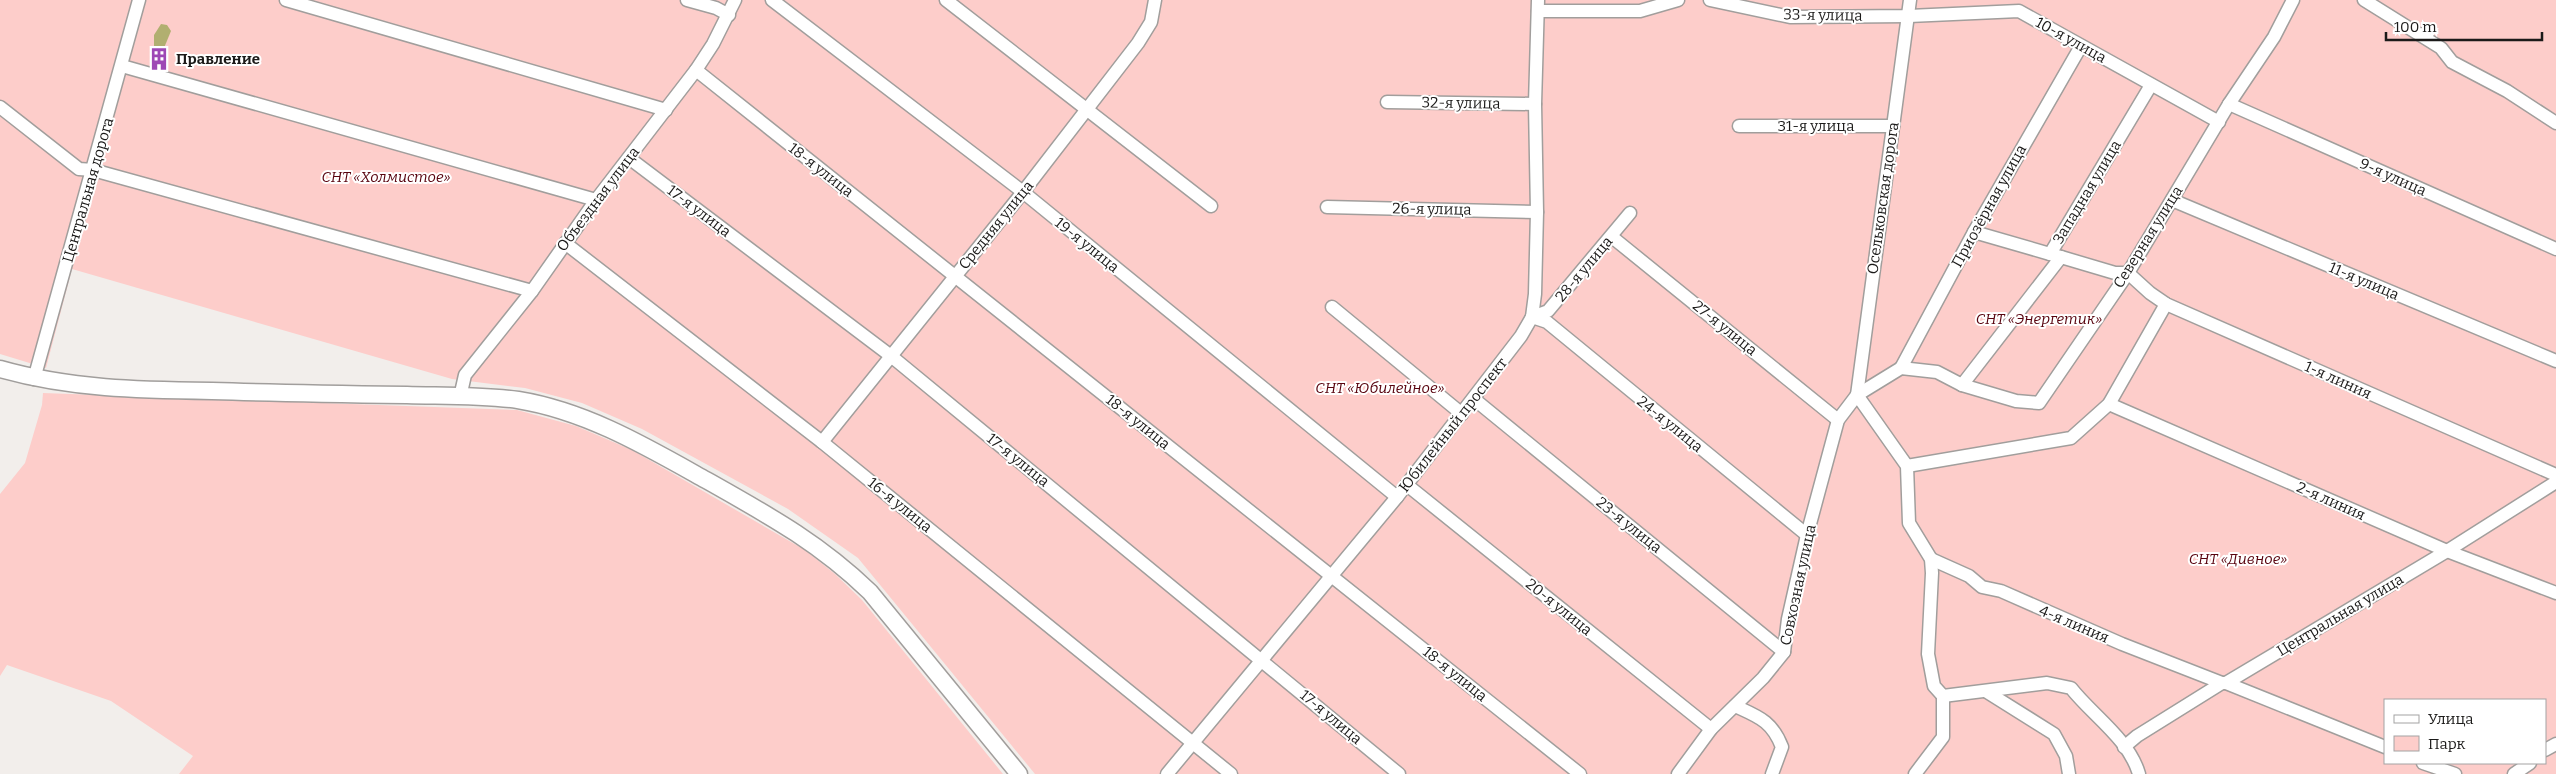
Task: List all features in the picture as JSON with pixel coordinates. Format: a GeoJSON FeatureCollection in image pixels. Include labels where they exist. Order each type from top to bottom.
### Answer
{"type":"FeatureCollection","features":[{"type":"Feature","properties":{"kind":"main road"},"geometry":{"type":"LineString","coordinates":[[0,369],[34,379],[121,389],[519,400],[578,417],[638,442],[810,541],[843,566],[870,592],[1019,774]]}},
{"type":"Feature","properties":{"kind":"street","name":"Центральная дорога"},"geometry":{"type":"LineString","coordinates":[[34,379],[139,0]]}},
{"type":"Feature","properties":{"kind":"street"},"geometry":{"type":"LineString","coordinates":[[286,0],[666,110]]}},
{"type":"Feature","properties":{"kind":"street"},"geometry":{"type":"LineString","coordinates":[[687,0],[716,8],[728,15]]}},
{"type":"Feature","properties":{"kind":"street","name":"Объездная улица"},"geometry":{"type":"LineString","coordinates":[[460,397],[466,376],[532,291],[596,200],[696,70],[735,0]]}},
{"type":"Feature","properties":{"kind":"street","name":"19-я улица"},"geometry":{"type":"LineString","coordinates":[[772,0],[1022,192],[1397,497]]}},
{"type":"Feature","properties":{"kind":"street"},"geometry":{"type":"LineString","coordinates":[[946,0],[1211,206]]}},
{"type":"Feature","properties":{"kind":"street","name":"Средняя улица"},"geometry":{"type":"LineString","coordinates":[[822,442],[1087,110],[1138,43],[1151,22],[1155,0]]}},
{"type":"Feature","properties":{"kind":"street"},"geometry":{"type":"LineString","coordinates":[[1538,5],[1640,11],[1678,0]]}},
{"type":"Feature","properties":{"kind":"street","name":"33-я улица"},"geometry":{"type":"LineString","coordinates":[[1710,0],[1790,17],[1909,16]]}},
{"type":"Feature","properties":{"kind":"street","name":"Осельковская дорога"},"geometry":{"type":"LineString","coordinates":[[1857,395],[1910,0]]}},
{"type":"Feature","properties":{"kind":"street","name":"Северная улица"},"geometry":{"type":"LineString","coordinates":[[1962,385],[2016,401],[2039,404],[2128,273],[2229,104],[2274,37],[2294,0]]}},
{"type":"Feature","properties":{"kind":"street"},"geometry":{"type":"LineString","coordinates":[[2364,0],[2441,48],[2452,62],[2507,91],[2556,124]]}},
{"type":"Feature","properties":{"kind":"street","name":"Юбилейный проспект"},"geometry":{"type":"LineString","coordinates":[[1167,774],[1407,485],[1521,336],[1532,317],[1535,294],[1537,212],[1535,104],[1538,5]]}},
{"type":"Feature","properties":{"kind":"street","name":"10-я улица"},"geometry":{"type":"LineString","coordinates":[[1909,16],[2019,11],[2219,122]]}},
{"type":"Feature","properties":{"kind":"street","name":"Приозёрная улица"},"geometry":{"type":"LineString","coordinates":[[1900,368],[1974,232],[2081,46]]}},
{"type":"Feature","properties":{"kind":"street"},"geometry":{"type":"LineString","coordinates":[[122,66],[596,200]]}},
{"type":"Feature","properties":{"kind":"street","name":"18-я улица"},"geometry":{"type":"LineString","coordinates":[[696,70],[1580,774]]}},
{"type":"Feature","properties":{"kind":"street","name":"Западная улица"},"geometry":{"type":"LineString","coordinates":[[1962,385],[2056,256],[2151,84]]}},
{"type":"Feature","properties":{"kind":"street","name":"32-я улица"},"geometry":{"type":"LineString","coordinates":[[1386,102],[1535,104]]}},
{"type":"Feature","properties":{"kind":"street","name":"9-я улица"},"geometry":{"type":"LineString","coordinates":[[2229,104],[2556,249]]}},
{"type":"Feature","properties":{"kind":"street"},"geometry":{"type":"LineString","coordinates":[[0,107],[79,169],[93,170],[532,291]]}},
{"type":"Feature","properties":{"kind":"street","name":"31-я улица"},"geometry":{"type":"LineString","coordinates":[[1739,126],[1893,126]]}},
{"type":"Feature","properties":{"kind":"street","name":"17-я улица"},"geometry":{"type":"LineString","coordinates":[[629,158],[891,356],[1262,659],[1399,774]]}},
{"type":"Feature","properties":{"kind":"street","name":"11-я улица"},"geometry":{"type":"LineString","coordinates":[[2172,200],[2556,361]]}},
{"type":"Feature","properties":{"kind":"street","name":"26-я улица"},"geometry":{"type":"LineString","coordinates":[[1327,207],[1537,212]]}},
{"type":"Feature","properties":{"kind":"street","name":"28-я улица"},"geometry":{"type":"LineString","coordinates":[[1532,317],[1548,311],[1630,213]]}},
{"type":"Feature","properties":{"kind":"street"},"geometry":{"type":"LineString","coordinates":[[1974,232],[2115,273],[2128,273]]}},
{"type":"Feature","properties":{"kind":"street","name":"27-я улица"},"geometry":{"type":"LineString","coordinates":[[1612,236],[1838,420]]}},
{"type":"Feature","properties":{"kind":"street","name":"16-я улица"},"geometry":{"type":"LineString","coordinates":[[564,243],[822,442],[1231,774]]}},
{"type":"Feature","properties":{"kind":"street","name":"1-я линия"},"geometry":{"type":"LineString","coordinates":[[2128,273],[2150,293],[2166,304],[2556,475]]}},
{"type":"Feature","properties":{"kind":"street"},"geometry":{"type":"LineString","coordinates":[[1907,466],[2071,438],[2109,404],[2166,304]]}},
{"type":"Feature","properties":{"kind":"street"},"geometry":{"type":"LineString","coordinates":[[1332,308],[1462,414]]}},
{"type":"Feature","properties":{"kind":"street","name":"24-я улица"},"geometry":{"type":"LineString","coordinates":[[1532,317],[1547,322],[1807,535]]}},
{"type":"Feature","properties":{"kind":"street"},"geometry":{"type":"LineString","coordinates":[[1915,774],[1943,737],[1943,696],[1934,686],[1928,654],[1931,559],[1909,523],[1907,466],[1857,395],[1900,368],[1938,372],[1962,385]]}},
{"type":"Feature","properties":{"kind":"street","name":"Совхозная улица"},"geometry":{"type":"LineString","coordinates":[[1678,774],[1711,729],[1735,706],[1784,652],[1788,619],[1807,535],[1838,420],[1857,395]]}},
{"type":"Feature","properties":{"kind":"street","name":"23-я улица"},"geometry":{"type":"LineString","coordinates":[[1474,399],[1784,652]]}},
{"type":"Feature","properties":{"kind":"street","name":"2-я линия"},"geometry":{"type":"LineString","coordinates":[[2109,404],[2446,551],[2556,593]]}},
{"type":"Feature","properties":{"kind":"street","name":"Центральная улица"},"geometry":{"type":"LineString","coordinates":[[2124,747],[2137,736],[2446,551],[2556,482]]}},
{"type":"Feature","properties":{"kind":"street","name":"20-я улица"},"geometry":{"type":"LineString","coordinates":[[1407,485],[1711,729]]}},
{"type":"Feature","properties":{"kind":"street","name":"4-я линия"},"geometry":{"type":"LineString","coordinates":[[1931,559],[1969,576],[1982,588],[2001,591],[2122,644],[2384,747]]}},
{"type":"Feature","properties":{"kind":"street"},"geometry":{"type":"LineString","coordinates":[[1943,696],[2047,683],[2071,688],[2085,706],[2114,732],[2138,774]]}},
{"type":"Feature","properties":{"kind":"street"},"geometry":{"type":"LineString","coordinates":[[1987,692],[2054,734],[2066,756],[2069,774]]}},
{"type":"Feature","properties":{"kind":"street"},"geometry":{"type":"LineString","coordinates":[[1735,706],[1761,718],[1775,730],[1782,747],[1772,774]]}},
{"type":"Feature","properties":{"kind":"street"},"geometry":{"type":"LineString","coordinates":[[2514,774],[2529,764]]}},
{"type":"Feature","properties":{"kind":"street"},"geometry":{"type":"LineString","coordinates":[[2428,765],[2455,774]]}},
{"type":"Feature","properties":{"kind":"green space","name":"СНТ «Юбилейное»"},"geometry":{"type":"Polygon","coordinates":[[[0,0],[2556,0],[2556,471],[2167,309],[2556,473],[2556,774],[1035,774],[858,558],[788,509],[642,429],[582,403],[525,388],[452,379],[72,269],[46,368],[0,354],[0,0]]]}},
{"type":"Feature","properties":{"kind":"green space"},"geometry":{"type":"Polygon","coordinates":[[[43,393],[517,410],[576,426],[632,450],[805,550],[835,574],[862,600],[1003,774],[179,774],[193,756],[111,701],[7,665],[0,676],[0,494],[25,463],[42,405],[43,393]]]}},
{"type":"Feature","properties":{"kind":"shaded area"},"geometry":{"type":"Polygon","coordinates":[[[161,24],[167,25],[171,31],[164,48],[159,49],[154,46],[154,35],[161,24]]]}},
{"type":"Feature","properties":{"kind":"place","name":"Правление"},"geometry":{"type":"Point","coordinates":[159,59]}},
{"type":"Feature","properties":{"kind":"park label","name":"СНТ «Холмистое»"},"geometry":{"type":"Point","coordinates":[386,177]}},
{"type":"Feature","properties":{"kind":"park label","name":"СНТ «Энергетик»"},"geometry":{"type":"Point","coordinates":[2039,319]}},
{"type":"Feature","properties":{"kind":"park label","name":"СНТ «Дивное»"},"geometry":{"type":"Point","coordinates":[2238,559]}}]}
